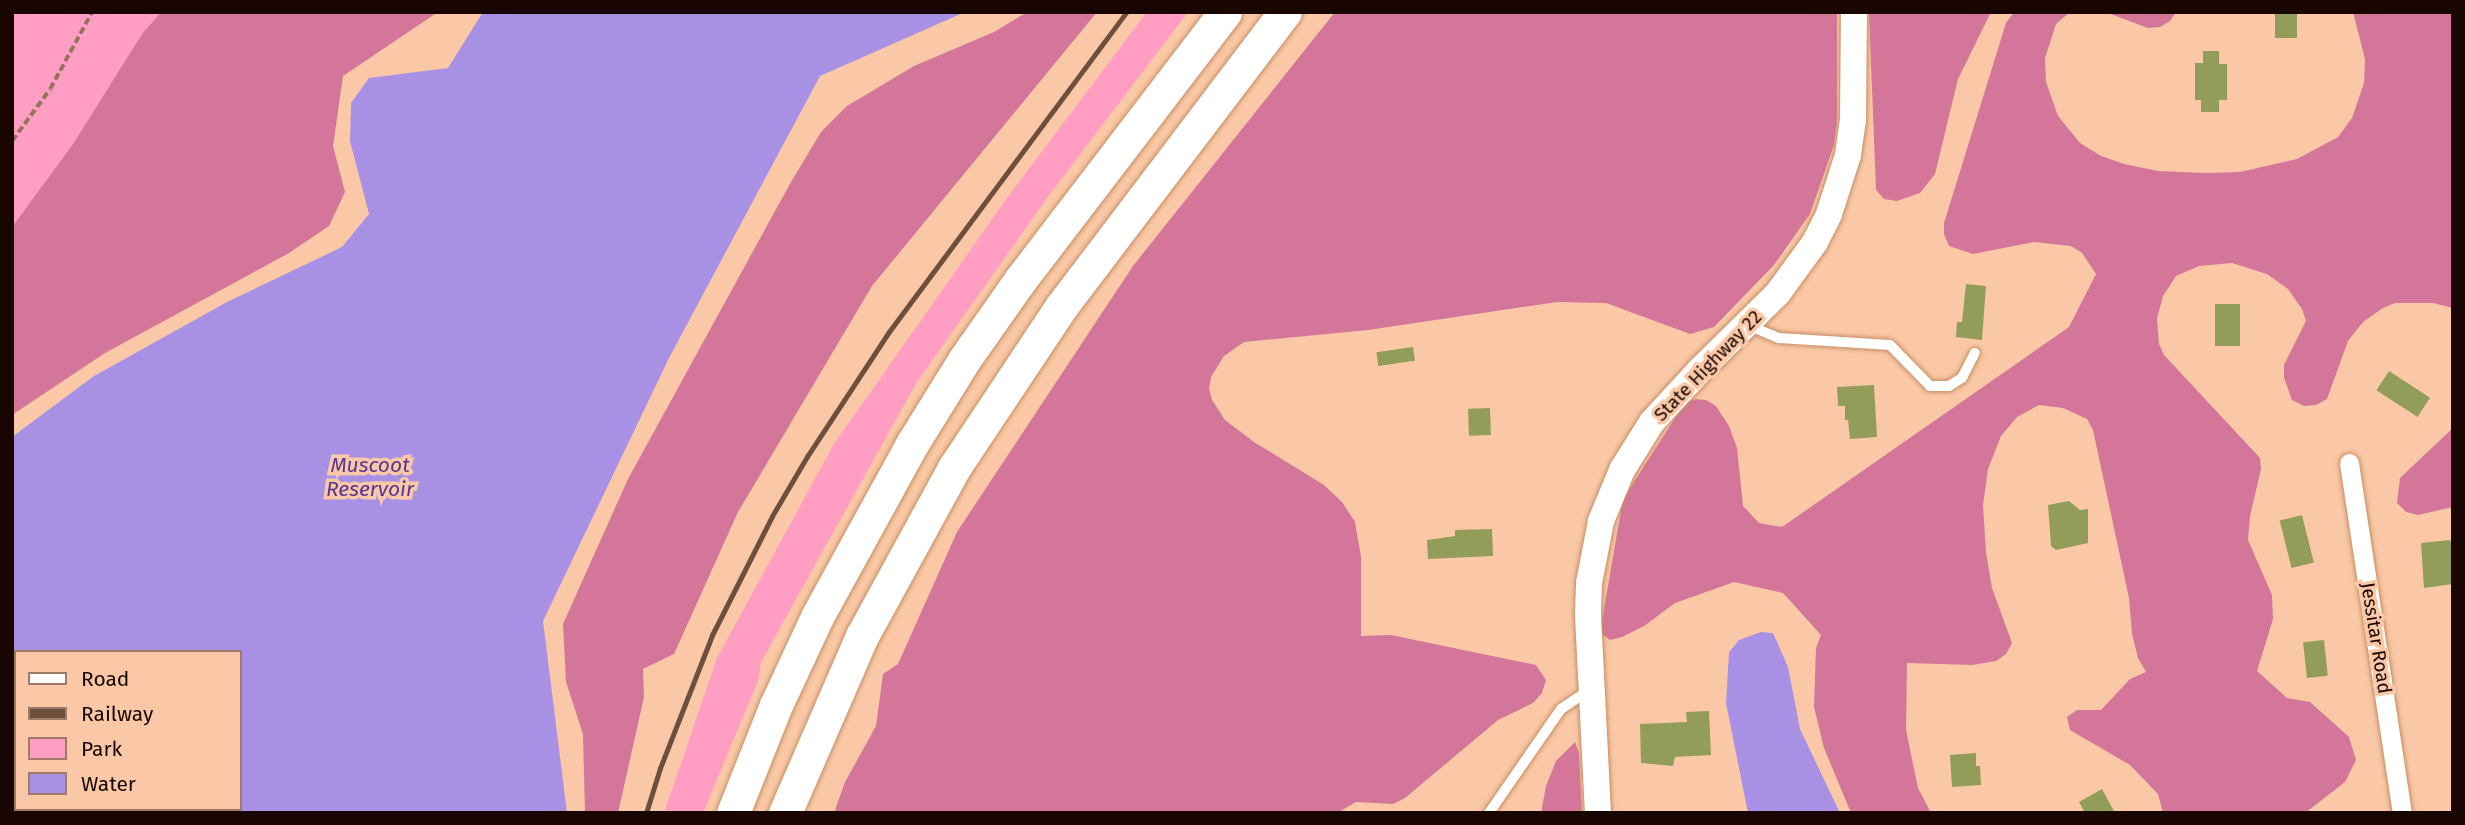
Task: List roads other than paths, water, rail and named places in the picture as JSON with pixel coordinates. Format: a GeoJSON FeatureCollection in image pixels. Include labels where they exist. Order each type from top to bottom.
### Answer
{"type":"FeatureCollection","features":[{"type":"Feature","properties":{"kind":"highway"},"geometry":{"type":"LineString","coordinates":[[733,813],[776,705],[818,615],[912,444],[964,360],[1021,279],[1225,12]]}},
{"type":"Feature","properties":{"kind":"highway"},"geometry":{"type":"LineString","coordinates":[[785,813],[862,636],[954,468],[1061,307],[1285,12]]}},
{"type":"Feature","properties":{"kind":"main road","name":"State Highway 22"},"geometry":{"type":"LineString","coordinates":[[1598,813],[1591,689],[1590,583],[1601,521],[1611,493],[1635,447],[1652,422],[1692,378],[1747,325],[1798,267],[1829,214],[1840,184],[1854,111],[1854,12]]}},
{"type":"Feature","properties":{"kind":"street","name":"Jessitar Road"},"geometry":{"type":"LineString","coordinates":[[2349,463],[2402,813]]}},
{"type":"Feature","properties":{"kind":"lane"},"geometry":{"type":"LineString","coordinates":[[1747,325],[1779,338],[1890,345],[1930,386],[1949,386],[1962,379],[1975,353]]}},
{"type":"Feature","properties":{"kind":"lane"},"geometry":{"type":"LineString","coordinates":[[1489,813],[1561,709],[1591,689]]}},
{"type":"Feature","properties":{"kind":"water","name":"Muscoot Reservoir"},"geometry":{"type":"Polygon","coordinates":[[[483,12],[965,12],[820,76],[669,358],[543,621],[567,813],[12,813],[12,437],[94,376],[227,302],[342,247],[369,214],[350,141],[351,103],[369,78],[448,68],[483,12]]]}},
{"type":"Feature","properties":{"kind":"water"},"geometry":{"type":"Polygon","coordinates":[[[1761,632],[1773,633],[1788,667],[1800,729],[1840,813],[1748,813],[1726,703],[1729,652],[1739,640],[1761,632]]]}},
{"type":"Feature","properties":{"kind":"railway"},"geometry":{"type":"LineString","coordinates":[[646,813],[660,768],[712,635],[772,516],[808,455],[888,333],[1126,12]]}}]}
